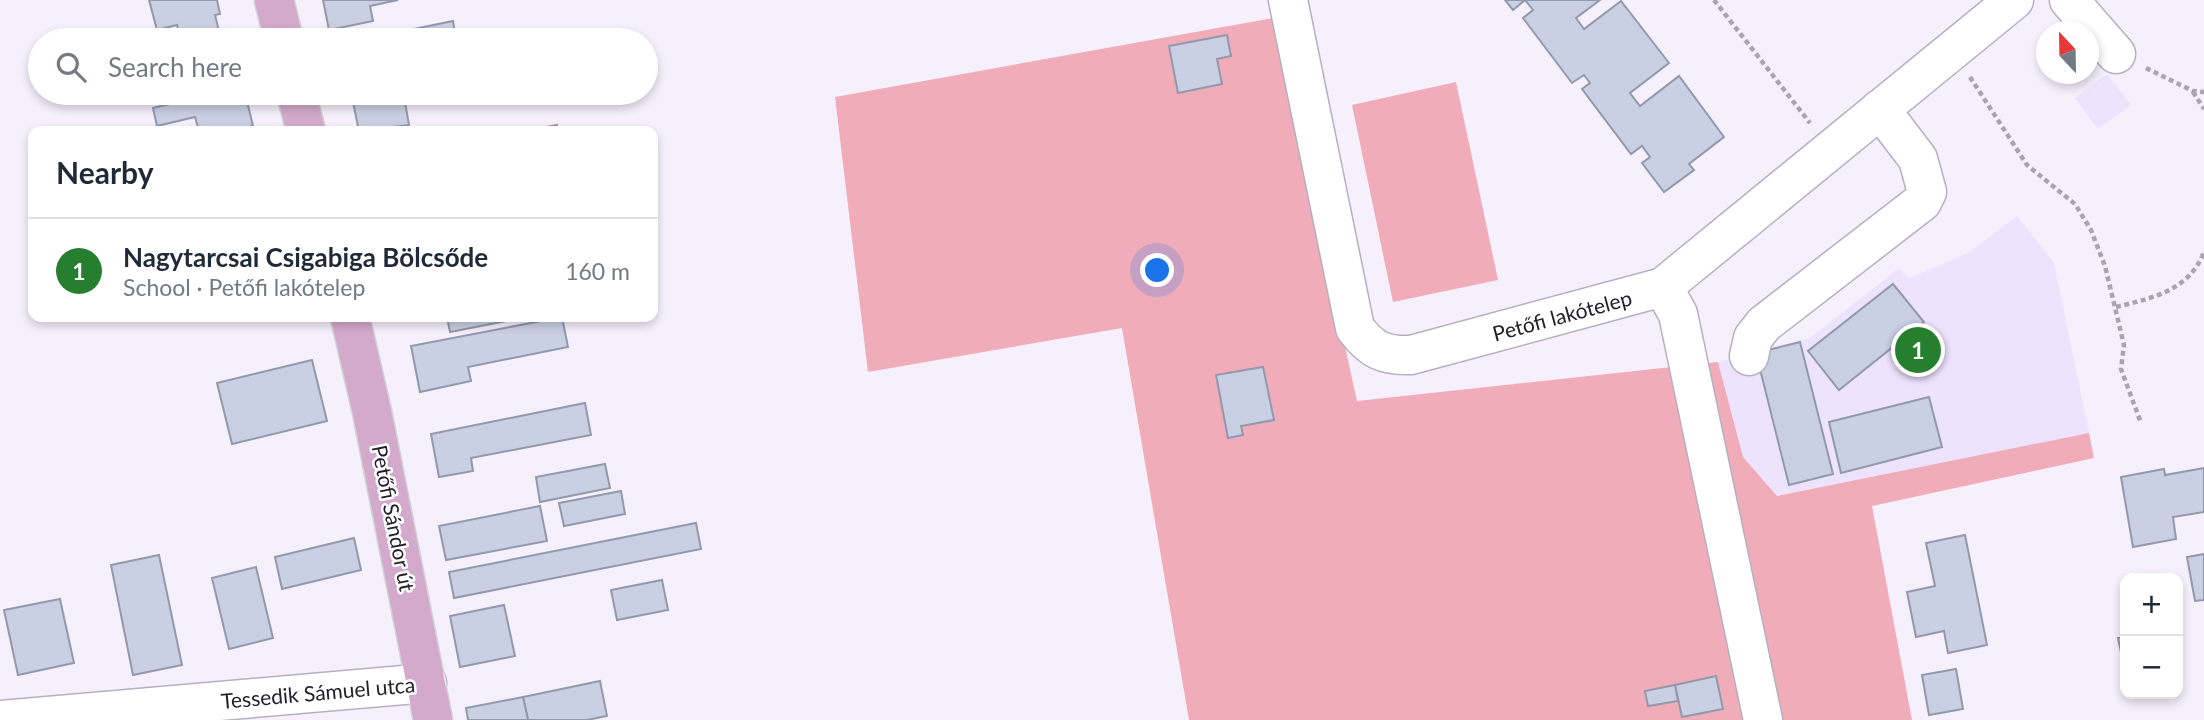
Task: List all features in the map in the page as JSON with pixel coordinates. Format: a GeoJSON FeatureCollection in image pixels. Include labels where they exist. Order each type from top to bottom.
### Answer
{"type":"FeatureCollection","features":[{"type":"Feature","properties":{"kind":"main road"},"geometry":{"type":"LineString","coordinates":[[274,0],[281,28]]}},
{"type":"Feature","properties":{"kind":"main road"},"geometry":{"type":"LineString","coordinates":[[299,105],[305,126]]}},
{"type":"Feature","properties":{"kind":"main road","name":"Petőfi Sándor út"},"geometry":{"type":"LineString","coordinates":[[351,322],[433,720]]}},
{"type":"Feature","properties":{"kind":"street","name":"Petőfi lakótelep"},"geometry":{"type":"LineString","coordinates":[[1289,0],[1355,328],[1367,343],[1380,353],[1411,355],[1664,288],[2014,0]]}},
{"type":"Feature","properties":{"kind":"street"},"geometry":{"type":"LineString","coordinates":[[2069,0],[2116,54]]}},
{"type":"Feature","properties":{"kind":"street"},"geometry":{"type":"LineString","coordinates":[[1749,356],[1753,338],[1764,324],[1922,202],[1927,192],[1919,159],[1880,109]]}},
{"type":"Feature","properties":{"kind":"street"},"geometry":{"type":"LineString","coordinates":[[1664,288],[1678,314],[1763,720]]}},
{"type":"Feature","properties":{"kind":"street","name":"Tessedik Sámuel utca"},"geometry":{"type":"LineString","coordinates":[[0,720],[427,682]]}},
{"type":"Feature","properties":{"kind":"path"},"geometry":{"type":"LineString","coordinates":[[1713,0],[1831,149]]}},
{"type":"Feature","properties":{"kind":"path"},"geometry":{"type":"LineString","coordinates":[[1953,50],[2027,164],[2075,204],[2091,230],[2105,266],[2116,307],[2124,345],[2121,369],[2141,423]]}},
{"type":"Feature","properties":{"kind":"path"},"geometry":{"type":"LineString","coordinates":[[2116,54],[2193,91],[2204,92]]}},
{"type":"Feature","properties":{"kind":"path"},"geometry":{"type":"LineString","coordinates":[[2193,91],[2204,109]]}},
{"type":"Feature","properties":{"kind":"path"},"geometry":{"type":"LineString","coordinates":[[2116,307],[2172,291],[2192,274],[2204,252]]}},
{"type":"Feature","properties":{"kind":"shaded area"},"geometry":{"type":"Polygon","coordinates":[[[1273,18],[1357,401],[1718,362],[1743,457],[1777,496],[2089,433],[2094,458],[1872,506],[1912,720],[1189,720],[1122,328],[868,372],[835,97],[1273,18]]]}},
{"type":"Feature","properties":{"kind":"shaded area"},"geometry":{"type":"Polygon","coordinates":[[[2107,74],[2131,105],[2098,129],[2075,98],[2094,84],[2099,84],[2099,80],[2107,74]]]}},
{"type":"Feature","properties":{"kind":"shaded area"},"geometry":{"type":"Polygon","coordinates":[[[1456,82],[1498,280],[1393,302],[1352,105],[1456,82]]]}},
{"type":"Feature","properties":{"kind":"shaded area"},"geometry":{"type":"Polygon","coordinates":[[[2017,216],[2054,263],[2089,433],[1777,496],[1743,457],[1718,362],[1810,338],[1898,269],[1910,278],[1968,253],[2017,216]]]}},
{"type":"Feature","properties":{"kind":"building"},"geometry":{"type":"Polygon","coordinates":[[[149,0],[217,0],[220,14],[215,15],[218,28],[178,28],[177,25],[156,28],[149,0]]]}},
{"type":"Feature","properties":{"kind":"building"},"geometry":{"type":"Polygon","coordinates":[[[323,0],[398,0],[370,6],[373,21],[329,28],[323,0]]]}},
{"type":"Feature","properties":{"kind":"building"},"geometry":{"type":"Polygon","coordinates":[[[1505,0],[1525,0],[1513,10],[1505,0]]]}},
{"type":"Feature","properties":{"kind":"building"},"geometry":{"type":"Polygon","coordinates":[[[1525,0],[1600,0],[1576,18],[1584,29],[1621,1],[1669,63],[1630,93],[1640,106],[1679,76],[1724,137],[1689,164],[1694,170],[1664,192],[1642,163],[1650,157],[1642,146],[1631,154],[1582,89],[1590,83],[1584,75],[1572,83],[1523,18],[1533,10],[1525,0]]]}},
{"type":"Feature","properties":{"kind":"building"},"geometry":{"type":"Polygon","coordinates":[[[453,21],[454,28],[419,28],[453,21]]]}},
{"type":"Feature","properties":{"kind":"building"},"geometry":{"type":"Polygon","coordinates":[[[1227,35],[1231,56],[1217,59],[1222,84],[1178,93],[1169,46],[1227,35]]]}},
{"type":"Feature","properties":{"kind":"building"},"geometry":{"type":"Polygon","coordinates":[[[165,105],[248,105],[253,126],[198,126],[195,117],[157,126],[153,108],[165,105]]]}},
{"type":"Feature","properties":{"kind":"building"},"geometry":{"type":"Polygon","coordinates":[[[354,105],[406,105],[409,125],[358,126],[354,105]]]}},
{"type":"Feature","properties":{"kind":"building"},"geometry":{"type":"Polygon","coordinates":[[[1893,284],[1924,322],[1839,390],[1808,351],[1893,284]]]}},
{"type":"Feature","properties":{"kind":"building"},"geometry":{"type":"Polygon","coordinates":[[[448,322],[501,322],[450,332],[448,322]]]}},
{"type":"Feature","properties":{"kind":"building"},"geometry":{"type":"Polygon","coordinates":[[[536,322],[563,322],[568,347],[468,367],[471,381],[420,392],[411,346],[536,322]]]}},
{"type":"Feature","properties":{"kind":"building"},"geometry":{"type":"Polygon","coordinates":[[[1800,342],[1833,474],[1789,485],[1756,353],[1800,342]]]}},
{"type":"Feature","properties":{"kind":"building"},"geometry":{"type":"Polygon","coordinates":[[[312,360],[327,421],[232,444],[217,383],[312,360]]]}},
{"type":"Feature","properties":{"kind":"building"},"geometry":{"type":"Polygon","coordinates":[[[1263,367],[1274,420],[1241,426],[1243,435],[1228,438],[1216,375],[1263,367]]]}},
{"type":"Feature","properties":{"kind":"building"},"geometry":{"type":"Polygon","coordinates":[[[1929,397],[1942,447],[1841,473],[1829,422],[1929,397]]]}},
{"type":"Feature","properties":{"kind":"building"},"geometry":{"type":"Polygon","coordinates":[[[585,403],[591,435],[471,458],[473,471],[439,477],[431,434],[585,403]]]}},
{"type":"Feature","properties":{"kind":"building"},"geometry":{"type":"Polygon","coordinates":[[[605,464],[610,488],[540,502],[536,477],[605,464]]]}},
{"type":"Feature","properties":{"kind":"building"},"geometry":{"type":"Polygon","coordinates":[[[2204,468],[2204,512],[2173,517],[2176,539],[2133,547],[2121,477],[2164,469],[2165,475],[2204,468]]]}},
{"type":"Feature","properties":{"kind":"building"},"geometry":{"type":"Polygon","coordinates":[[[621,491],[625,514],[564,526],[559,503],[621,491]]]}},
{"type":"Feature","properties":{"kind":"building"},"geometry":{"type":"Polygon","coordinates":[[[540,506],[547,541],[446,560],[439,526],[540,506]]]}},
{"type":"Feature","properties":{"kind":"building"},"geometry":{"type":"Polygon","coordinates":[[[696,523],[701,549],[454,598],[449,572],[696,523]]]}},
{"type":"Feature","properties":{"kind":"building"},"geometry":{"type":"Polygon","coordinates":[[[1965,535],[1987,645],[1948,653],[1944,631],[1916,637],[1907,592],[1935,586],[1926,543],[1965,535]]]}},
{"type":"Feature","properties":{"kind":"building"},"geometry":{"type":"Polygon","coordinates":[[[354,538],[361,570],[282,589],[275,557],[354,538]]]}},
{"type":"Feature","properties":{"kind":"building"},"geometry":{"type":"Polygon","coordinates":[[[2204,554],[2204,600],[2195,601],[2187,557],[2204,554]]]}},
{"type":"Feature","properties":{"kind":"building"},"geometry":{"type":"Polygon","coordinates":[[[159,555],[182,665],[133,675],[111,565],[159,555]]]}},
{"type":"Feature","properties":{"kind":"building"},"geometry":{"type":"Polygon","coordinates":[[[256,567],[273,638],[229,649],[212,578],[256,567]]]}},
{"type":"Feature","properties":{"kind":"building"},"geometry":{"type":"Polygon","coordinates":[[[662,580],[668,610],[617,620],[611,590],[662,580]]]}},
{"type":"Feature","properties":{"kind":"building"},"geometry":{"type":"Polygon","coordinates":[[[60,599],[74,663],[18,675],[4,610],[60,599]]]}},
{"type":"Feature","properties":{"kind":"building"},"geometry":{"type":"Polygon","coordinates":[[[504,605],[515,656],[460,667],[450,616],[504,605]]]}},
{"type":"Feature","properties":{"kind":"building"},"geometry":{"type":"Polygon","coordinates":[[[1956,669],[1963,709],[1929,715],[1922,675],[1956,669]]]}},
{"type":"Feature","properties":{"kind":"building"},"geometry":{"type":"Polygon","coordinates":[[[1716,676],[1723,709],[1682,717],[1675,685],[1716,676]]]}},
{"type":"Feature","properties":{"kind":"building"},"geometry":{"type":"Polygon","coordinates":[[[600,681],[607,716],[587,720],[528,720],[523,697],[600,681]]]}},
{"type":"Feature","properties":{"kind":"building"},"geometry":{"type":"Polygon","coordinates":[[[1675,685],[1678,701],[1648,706],[1645,691],[1675,685]]]}},
{"type":"Feature","properties":{"kind":"building"},"geometry":{"type":"Polygon","coordinates":[[[523,697],[528,720],[468,720],[466,708],[523,697]]]}},
{"type":"Feature","properties":{"kind":"place","name":"Nagytarcsai Csigabiga Bölcsőde"},"geometry":{"type":"Point","coordinates":[1918,350]}}]}
